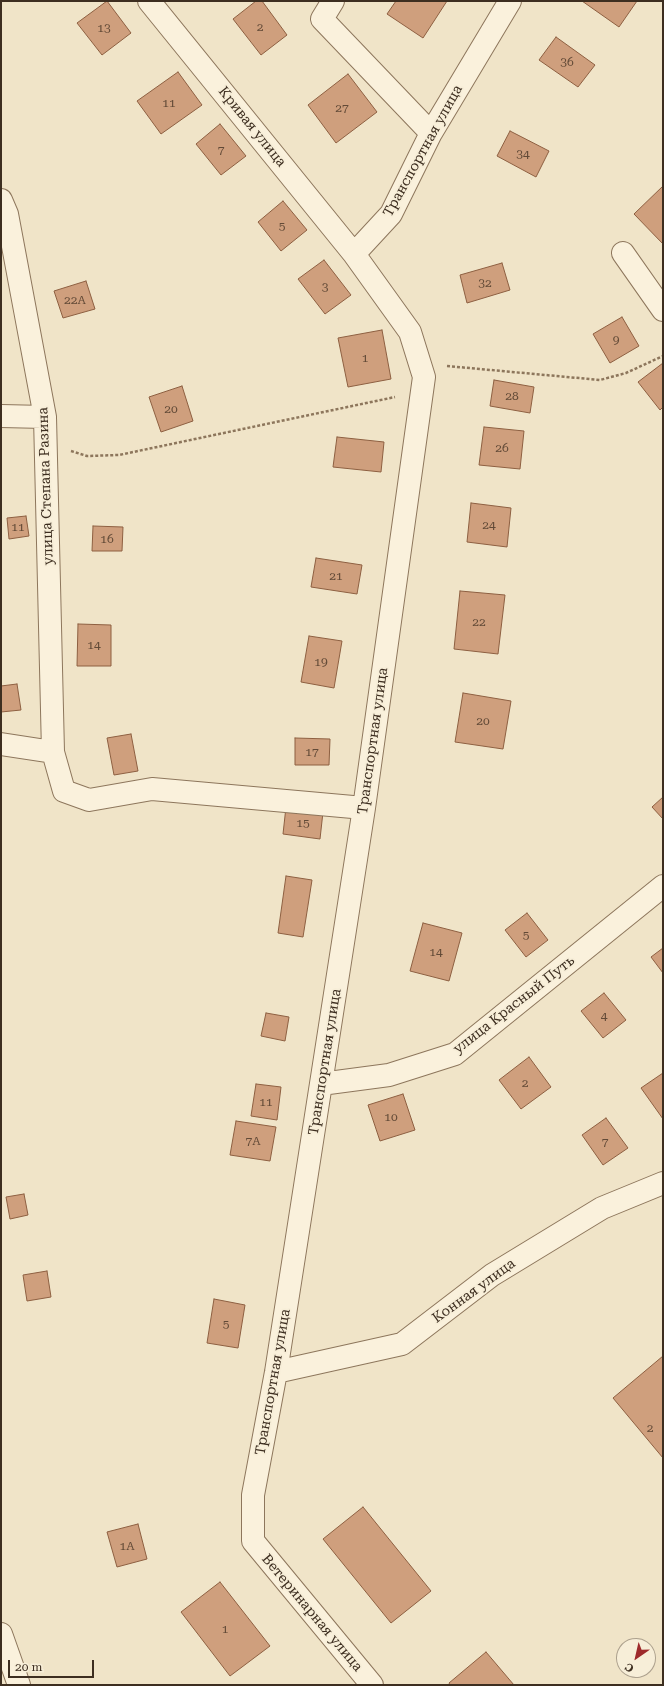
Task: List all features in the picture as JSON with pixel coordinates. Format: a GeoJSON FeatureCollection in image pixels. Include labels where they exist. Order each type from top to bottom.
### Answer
{"type":"FeatureCollection","features":[{"type":"Feature","properties":{"kind":"street","name":"Кривая улица"},"geometry":{"type":"LineString","coordinates":[[149,1],[354,254]]}},
{"type":"Feature","properties":{"kind":"street"},"geometry":{"type":"LineString","coordinates":[[333,1],[322,19],[431,133]]}},
{"type":"Feature","properties":{"kind":"street","name":"Транспортная улица"},"geometry":{"type":"LineString","coordinates":[[253,1541],[253,1495],[276,1372],[364,808],[424,377],[410,332],[354,254],[391,214],[431,133],[510,1]]}},
{"type":"Feature","properties":{"kind":"street","name":"улица Степана Разина"},"geometry":{"type":"LineString","coordinates":[[1,200],[7,214],[9,274],[46,418],[53,752],[64,791],[89,800],[152,789],[364,808]]}},
{"type":"Feature","properties":{"kind":"street"},"geometry":{"type":"LineString","coordinates":[[623,253],[663,310]]}},
{"type":"Feature","properties":{"kind":"street"},"geometry":{"type":"LineString","coordinates":[[1,416],[46,418]]}},
{"type":"Feature","properties":{"kind":"street"},"geometry":{"type":"LineString","coordinates":[[1,744],[53,752]]}},
{"type":"Feature","properties":{"kind":"street","name":"улица Красный Путь"},"geometry":{"type":"LineString","coordinates":[[321,1084],[389,1075],[455,1054],[663,886]]}},
{"type":"Feature","properties":{"kind":"street","name":"Конная улица"},"geometry":{"type":"LineString","coordinates":[[276,1372],[402,1344],[492,1275],[602,1208],[663,1183]]}},
{"type":"Feature","properties":{"kind":"street","name":"Ветеринарная улица"},"geometry":{"type":"LineString","coordinates":[[253,1541],[372,1685]]}},
{"type":"Feature","properties":{"kind":"street"},"geometry":{"type":"LineString","coordinates":[[1,1634],[19,1685]]}},
{"type":"Feature","properties":{"kind":"path"},"geometry":{"type":"LineString","coordinates":[[420,363],[600,380],[626,373],[663,356]]}},
{"type":"Feature","properties":{"kind":"path"},"geometry":{"type":"LineString","coordinates":[[46,443],[87,456],[119,455],[422,391]]}},
{"type":"Feature","properties":{"kind":"building"},"geometry":{"type":"Polygon","coordinates":[[[107,1],[131,33],[102,55],[77,23],[107,1]]]}},
{"type":"Feature","properties":{"kind":"building"},"geometry":{"type":"Polygon","coordinates":[[[256,1],[262,1],[287,35],[261,55],[233,19],[256,1]]]}},
{"type":"Feature","properties":{"kind":"building"},"geometry":{"type":"Polygon","coordinates":[[[396,1],[447,1],[423,38],[387,14],[396,1]]]}},
{"type":"Feature","properties":{"kind":"building"},"geometry":{"type":"Polygon","coordinates":[[[582,1],[637,1],[619,27],[582,1]]]}},
{"type":"Feature","properties":{"kind":"building"},"geometry":{"type":"Polygon","coordinates":[[[556,37],[595,65],[578,87],[539,60],[556,37]]]}},
{"type":"Feature","properties":{"kind":"building"},"geometry":{"type":"Polygon","coordinates":[[[178,72],[202,105],[161,134],[137,101],[178,72]]]}},
{"type":"Feature","properties":{"kind":"building"},"geometry":{"type":"Polygon","coordinates":[[[348,74],[377,112],[336,143],[308,105],[348,74]]]}},
{"type":"Feature","properties":{"kind":"building"},"geometry":{"type":"Polygon","coordinates":[[[220,124],[246,156],[221,175],[196,144],[220,124]]]}},
{"type":"Feature","properties":{"kind":"building"},"geometry":{"type":"Polygon","coordinates":[[[510,131],[549,151],[536,177],[497,156],[510,131]]]}},
{"type":"Feature","properties":{"kind":"building"},"geometry":{"type":"Polygon","coordinates":[[[663,186],[663,244],[634,214],[663,186]]]}},
{"type":"Feature","properties":{"kind":"building"},"geometry":{"type":"Polygon","coordinates":[[[283,201],[307,230],[281,251],[258,222],[283,201]]]}},
{"type":"Feature","properties":{"kind":"building"},"geometry":{"type":"Polygon","coordinates":[[[324,260],[351,295],[325,314],[298,279],[324,260]]]}},
{"type":"Feature","properties":{"kind":"building"},"geometry":{"type":"Polygon","coordinates":[[[502,263],[510,290],[467,303],[460,275],[502,263]]]}},
{"type":"Feature","properties":{"kind":"building"},"geometry":{"type":"Polygon","coordinates":[[[86,281],[95,309],[63,318],[54,291],[86,281]]]}},
{"type":"Feature","properties":{"kind":"building"},"geometry":{"type":"Polygon","coordinates":[[[622,317],[639,346],[610,363],[593,334],[622,317]]]}},
{"type":"Feature","properties":{"kind":"building"},"geometry":{"type":"Polygon","coordinates":[[[382,330],[391,379],[348,387],[338,338],[382,330]]]}},
{"type":"Feature","properties":{"kind":"building"},"geometry":{"type":"Polygon","coordinates":[[[663,363],[663,407],[660,410],[638,382],[663,363]]]}},
{"type":"Feature","properties":{"kind":"building"},"geometry":{"type":"Polygon","coordinates":[[[494,380],[534,387],[530,413],[490,406],[494,380]]]}},
{"type":"Feature","properties":{"kind":"building"},"geometry":{"type":"Polygon","coordinates":[[[182,386],[193,421],[161,432],[149,397],[182,386]]]}},
{"type":"Feature","properties":{"kind":"building"},"geometry":{"type":"Polygon","coordinates":[[[484,427],[524,431],[520,469],[479,465],[484,427]]]}},
{"type":"Feature","properties":{"kind":"building"},"geometry":{"type":"Polygon","coordinates":[[[337,437],[384,442],[381,472],[333,467],[337,437]]]}},
{"type":"Feature","properties":{"kind":"building"},"geometry":{"type":"Polygon","coordinates":[[[471,503],[511,508],[507,547],[467,542],[471,503]]]}},
{"type":"Feature","properties":{"kind":"building"},"geometry":{"type":"Polygon","coordinates":[[[26,516],[29,536],[9,539],[7,518],[26,516]]]}},
{"type":"Feature","properties":{"kind":"building"},"geometry":{"type":"Polygon","coordinates":[[[93,526],[123,527],[122,551],[92,551],[93,526]]]}},
{"type":"Feature","properties":{"kind":"building"},"geometry":{"type":"Polygon","coordinates":[[[316,558],[362,565],[357,594],[311,587],[316,558]]]}},
{"type":"Feature","properties":{"kind":"building"},"geometry":{"type":"Polygon","coordinates":[[[460,591],[505,595],[498,654],[454,649],[460,591]]]}},
{"type":"Feature","properties":{"kind":"building"},"geometry":{"type":"Polygon","coordinates":[[[78,624],[111,625],[111,666],[77,666],[78,624]]]}},
{"type":"Feature","properties":{"kind":"building"},"geometry":{"type":"Polygon","coordinates":[[[309,636],[342,641],[334,688],[301,682],[309,636]]]}},
{"type":"Feature","properties":{"kind":"building"},"geometry":{"type":"Polygon","coordinates":[[[17,684],[21,710],[1,712],[1,686],[17,684]]]}},
{"type":"Feature","properties":{"kind":"building"},"geometry":{"type":"Polygon","coordinates":[[[463,693],[511,701],[503,749],[455,742],[463,693]]]}},
{"type":"Feature","properties":{"kind":"building"},"geometry":{"type":"Polygon","coordinates":[[[131,734],[138,771],[114,775],[107,738],[131,734]]]}},
{"type":"Feature","properties":{"kind":"building"},"geometry":{"type":"Polygon","coordinates":[[[295,738],[330,739],[329,765],[295,765],[295,738]]]}},
{"type":"Feature","properties":{"kind":"building"},"geometry":{"type":"Polygon","coordinates":[[[663,797],[663,819],[652,807],[663,797]]]}},
{"type":"Feature","properties":{"kind":"building"},"geometry":{"type":"Polygon","coordinates":[[[286,807],[323,812],[320,839],[283,834],[286,807]]]}},
{"type":"Feature","properties":{"kind":"building"},"geometry":{"type":"Polygon","coordinates":[[[286,876],[312,880],[303,937],[278,933],[286,876]]]}},
{"type":"Feature","properties":{"kind":"building"},"geometry":{"type":"Polygon","coordinates":[[[527,913],[548,940],[526,957],[505,930],[527,913]]]}},
{"type":"Feature","properties":{"kind":"building"},"geometry":{"type":"Polygon","coordinates":[[[423,923],[462,933],[449,981],[410,971],[423,923]]]}},
{"type":"Feature","properties":{"kind":"building"},"geometry":{"type":"Polygon","coordinates":[[[663,948],[663,973],[651,957],[663,948]]]}},
{"type":"Feature","properties":{"kind":"building"},"geometry":{"type":"Polygon","coordinates":[[[604,993],[626,1020],[603,1038],[581,1011],[604,993]]]}},
{"type":"Feature","properties":{"kind":"building"},"geometry":{"type":"Polygon","coordinates":[[[266,1013],[289,1017],[285,1041],[261,1036],[266,1013]]]}},
{"type":"Feature","properties":{"kind":"building"},"geometry":{"type":"Polygon","coordinates":[[[529,1057],[551,1087],[521,1109],[499,1080],[529,1057]]]}},
{"type":"Feature","properties":{"kind":"building"},"geometry":{"type":"Polygon","coordinates":[[[663,1073],[663,1119],[641,1088],[663,1073]]]}},
{"type":"Feature","properties":{"kind":"building"},"geometry":{"type":"Polygon","coordinates":[[[256,1084],[281,1087],[277,1120],[251,1116],[256,1084]]]}},
{"type":"Feature","properties":{"kind":"building"},"geometry":{"type":"Polygon","coordinates":[[[403,1094],[415,1130],[380,1141],[368,1105],[403,1094]]]}},
{"type":"Feature","properties":{"kind":"building"},"geometry":{"type":"Polygon","coordinates":[[[606,1118],[628,1148],[603,1165],[582,1135],[606,1118]]]}},
{"type":"Feature","properties":{"kind":"building"},"geometry":{"type":"Polygon","coordinates":[[[236,1121],[276,1127],[270,1161],[230,1155],[236,1121]]]}},
{"type":"Feature","properties":{"kind":"building"},"geometry":{"type":"Polygon","coordinates":[[[24,1194],[28,1215],[10,1219],[6,1197],[24,1194]]]}},
{"type":"Feature","properties":{"kind":"building"},"geometry":{"type":"Polygon","coordinates":[[[47,1271],[51,1297],[27,1301],[23,1275],[47,1271]]]}},
{"type":"Feature","properties":{"kind":"building"},"geometry":{"type":"Polygon","coordinates":[[[214,1299],[245,1305],[238,1348],[207,1343],[214,1299]]]}},
{"type":"Feature","properties":{"kind":"building"},"geometry":{"type":"Polygon","coordinates":[[[663,1356],[663,1458],[613,1398],[663,1356]]]}},
{"type":"Feature","properties":{"kind":"building"},"geometry":{"type":"Polygon","coordinates":[[[363,1507],[431,1591],[391,1623],[323,1539],[363,1507]]]}},
{"type":"Feature","properties":{"kind":"building"},"geometry":{"type":"Polygon","coordinates":[[[138,1524],[147,1559],[117,1567],[107,1532],[138,1524]]]}},
{"type":"Feature","properties":{"kind":"building"},"geometry":{"type":"Polygon","coordinates":[[[220,1582],[270,1646],[230,1676],[181,1612],[220,1582]]]}},
{"type":"Feature","properties":{"kind":"building"},"geometry":{"type":"Polygon","coordinates":[[[486,1652],[514,1685],[450,1685],[449,1683],[486,1652]]]}}]}
